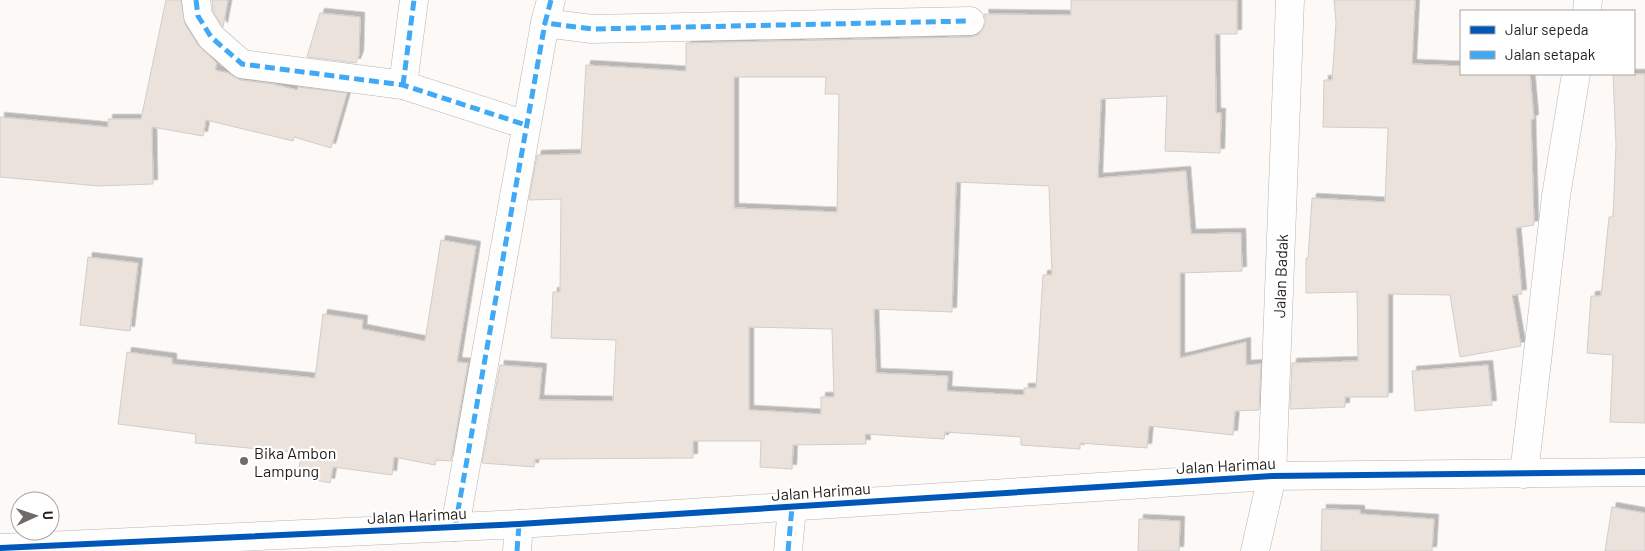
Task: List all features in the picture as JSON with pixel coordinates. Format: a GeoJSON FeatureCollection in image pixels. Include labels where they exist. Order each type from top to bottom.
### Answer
{"type":"FeatureCollection","features":[{"type":"Feature","properties":{"kind":"street"},"geometry":{"type":"LineString","coordinates":[[196,0],[198,16],[211,37],[242,64],[403,85],[526,125]]}},
{"type":"Feature","properties":{"kind":"street"},"geometry":{"type":"LineString","coordinates":[[403,85],[414,0]]}},
{"type":"Feature","properties":{"kind":"street","name":"Jalan Badak"},"geometry":{"type":"LineString","coordinates":[[1256,551],[1272,476],[1290,0]]}},
{"type":"Feature","properties":{"kind":"street"},"geometry":{"type":"LineString","coordinates":[[455,527],[548,11],[592,29],[970,21]]}},
{"type":"Feature","properties":{"kind":"street"},"geometry":{"type":"LineString","coordinates":[[1524,474],[1556,196],[1576,75]]}},
{"type":"Feature","properties":{"kind":"street","name":"Jalan Harimau"},"geometry":{"type":"LineString","coordinates":[[4,549],[520,524],[1272,476],[1645,472]]}},
{"type":"Feature","properties":{"kind":"street"},"geometry":{"type":"LineString","coordinates":[[788,551],[792,507]]}},
{"type":"Feature","properties":{"kind":"street"},"geometry":{"type":"LineString","coordinates":[[517,551],[520,524]]}},
{"type":"Feature","properties":{"kind":"building"},"geometry":{"type":"Polygon","coordinates":[[[166,0],[181,0],[185,24],[198,45],[217,63],[215,70],[228,73],[240,80],[273,84],[297,90],[298,87],[347,93],[331,148],[294,137],[293,141],[206,120],[203,136],[152,127],[153,184],[99,186],[0,177],[0,117],[108,127],[108,119],[141,119],[166,0]]]}},
{"type":"Feature","properties":{"kind":"building"},"geometry":{"type":"Polygon","coordinates":[[[212,0],[228,0],[223,27],[213,11],[212,0]]]}},
{"type":"Feature","properties":{"kind":"building"},"geometry":{"type":"Polygon","coordinates":[[[1071,0],[1237,0],[1237,34],[1215,34],[1216,113],[1221,113],[1220,153],[1165,151],[1167,96],[1101,99],[1098,178],[1186,171],[1191,234],[1241,233],[1242,271],[1180,273],[1180,358],[1246,342],[1246,365],[1261,364],[1259,410],[1235,411],[1233,435],[1149,426],[1147,448],[1080,443],[1080,449],[1021,445],[1021,437],[945,432],[944,439],[865,434],[866,444],[793,445],[792,469],[760,467],[761,441],[693,441],[693,458],[535,459],[534,467],[482,463],[500,365],[542,368],[539,400],[613,401],[616,340],[551,338],[553,292],[560,292],[561,199],[529,200],[537,155],[581,154],[586,65],[686,71],[686,43],[970,37],[978,35],[983,29],[986,21],[984,14],[1071,15],[1071,0]],[[734,77],[734,208],[837,212],[839,94],[825,94],[826,77],[734,77]],[[956,182],[952,312],[874,309],[876,373],[948,376],[947,391],[1024,395],[1024,388],[1036,388],[1043,275],[1052,275],[1049,186],[956,182]],[[749,327],[749,410],[821,414],[821,397],[834,397],[832,329],[749,327]]]}},
{"type":"Feature","properties":{"kind":"building"},"geometry":{"type":"Polygon","coordinates":[[[1334,0],[1415,0],[1412,64],[1460,66],[1460,75],[1530,75],[1534,119],[1531,120],[1534,225],[1516,228],[1522,294],[1512,295],[1521,346],[1460,357],[1450,295],[1388,294],[1388,397],[1345,397],[1345,407],[1290,409],[1292,363],[1358,361],[1357,292],[1306,293],[1306,258],[1308,258],[1312,198],[1385,202],[1388,128],[1323,127],[1324,80],[1332,80],[1336,23],[1334,0]]]}},
{"type":"Feature","properties":{"kind":"building"},"geometry":{"type":"Polygon","coordinates":[[[320,13],[360,17],[359,55],[356,63],[307,57],[320,13]]]}},
{"type":"Feature","properties":{"kind":"building"},"geometry":{"type":"Polygon","coordinates":[[[1645,74],[1645,423],[1610,422],[1613,355],[1587,353],[1591,296],[1601,296],[1609,217],[1613,217],[1616,145],[1613,75],[1645,74]]]}},
{"type":"Feature","properties":{"kind":"building"},"geometry":{"type":"Polygon","coordinates":[[[441,240],[476,246],[457,362],[468,363],[451,461],[436,460],[435,465],[394,457],[392,475],[333,467],[330,483],[297,476],[302,453],[195,443],[196,434],[118,424],[127,352],[172,358],[172,364],[315,378],[323,314],[363,320],[362,329],[425,341],[441,240]]]}},
{"type":"Feature","properties":{"kind":"building"},"geometry":{"type":"Polygon","coordinates":[[[88,257],[138,263],[130,331],[80,325],[88,257]]]}},
{"type":"Feature","properties":{"kind":"building"},"geometry":{"type":"Polygon","coordinates":[[[1488,365],[1492,405],[1415,411],[1412,371],[1488,365]]]}},
{"type":"Feature","properties":{"kind":"building"},"geometry":{"type":"Polygon","coordinates":[[[1612,507],[1645,513],[1645,551],[1605,551],[1612,507]]]}},
{"type":"Feature","properties":{"kind":"building"},"geometry":{"type":"Polygon","coordinates":[[[1322,509],[1360,510],[1360,514],[1434,519],[1432,551],[1321,551],[1322,509]]]}},
{"type":"Feature","properties":{"kind":"building"},"geometry":{"type":"Polygon","coordinates":[[[1139,519],[1180,521],[1179,551],[1138,551],[1139,519]]]}},
{"type":"Feature","properties":{"kind":"marked path"},"geometry":{"type":"LineString","coordinates":[[196,0],[198,16],[211,37],[242,64],[403,85],[526,125]]}},
{"type":"Feature","properties":{"kind":"marked path"},"geometry":{"type":"LineString","coordinates":[[403,85],[414,0]]}},
{"type":"Feature","properties":{"kind":"marked path"},"geometry":{"type":"LineString","coordinates":[[551,0],[545,23],[592,29],[970,21]]}},
{"type":"Feature","properties":{"kind":"marked path"},"geometry":{"type":"LineString","coordinates":[[455,527],[545,23]]}},
{"type":"Feature","properties":{"kind":"marked path"},"geometry":{"type":"LineString","coordinates":[[788,551],[792,507]]}},
{"type":"Feature","properties":{"kind":"marked path"},"geometry":{"type":"LineString","coordinates":[[517,551],[519,524]]}},
{"type":"Feature","properties":{"kind":"cycle path"},"geometry":{"type":"LineString","coordinates":[[0,548],[519,524],[1272,476],[1645,472]]}},
{"type":"Feature","properties":{"kind":"place","name":"Bika Ambon Lampung"},"geometry":{"type":"Point","coordinates":[244,461]}}]}
